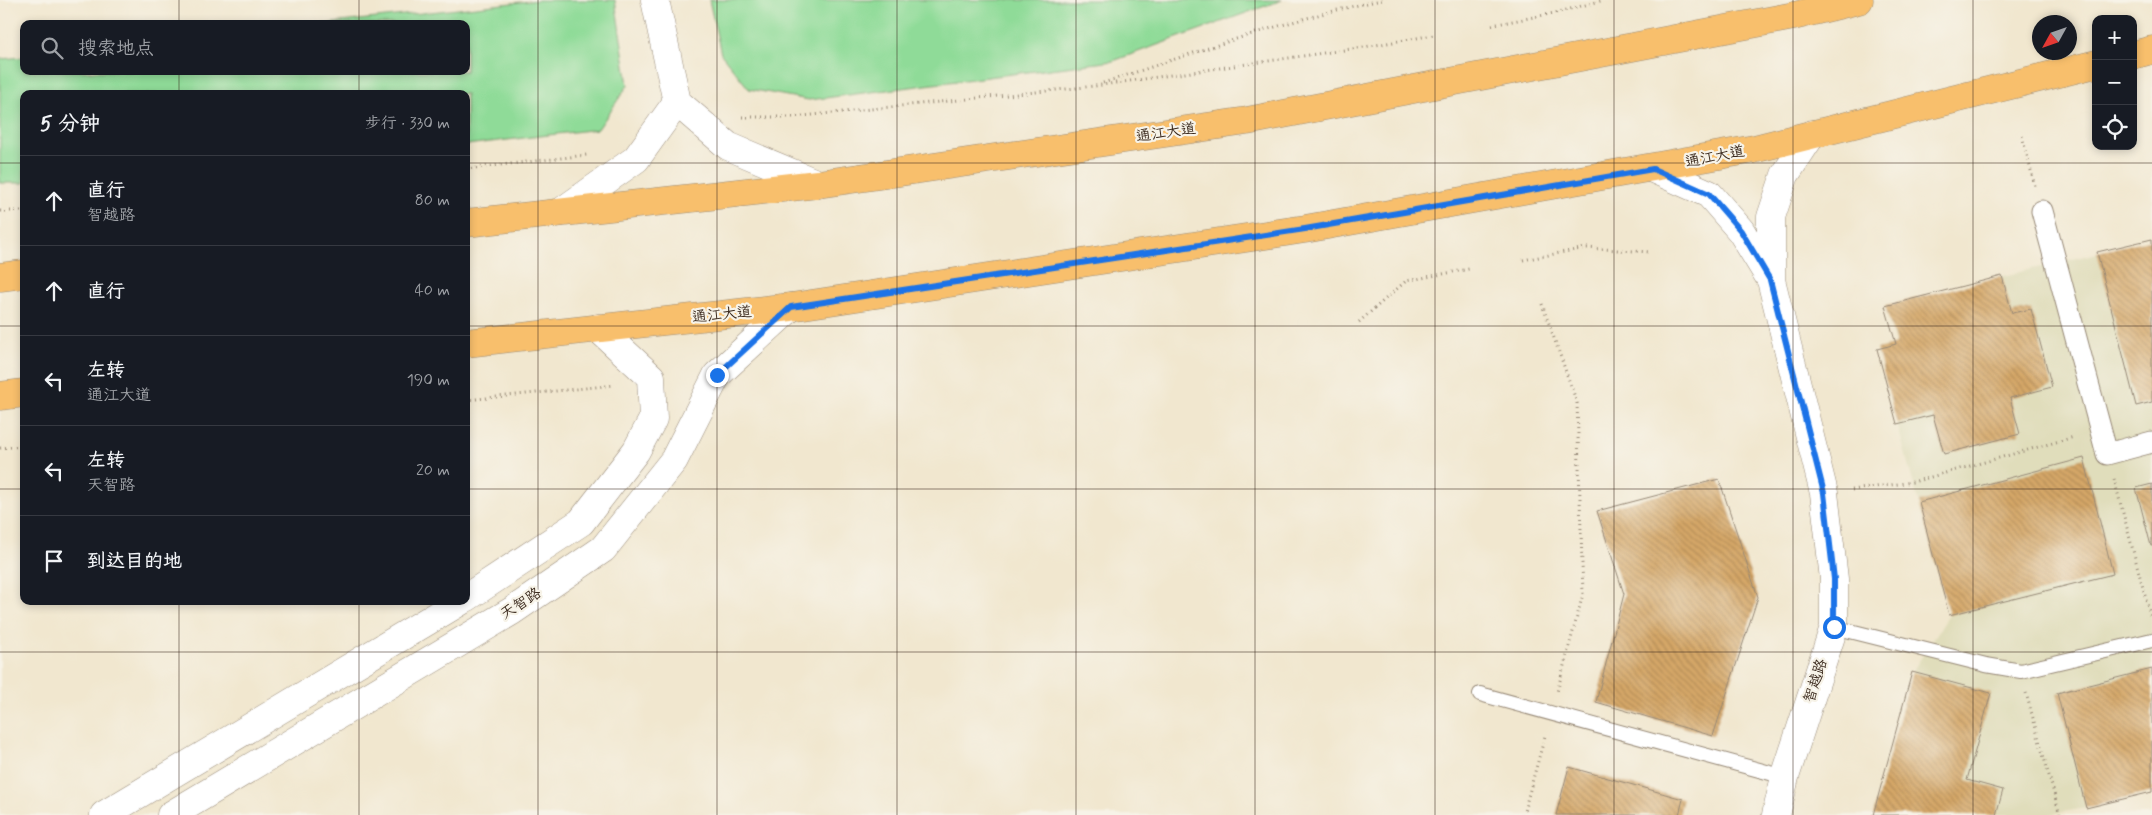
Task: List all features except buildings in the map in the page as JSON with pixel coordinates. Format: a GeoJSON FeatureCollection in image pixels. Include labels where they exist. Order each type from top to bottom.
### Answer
{"type":"FeatureCollection","features":[{"type":"Feature","properties":{"kind":"main road","name":"通江大道"},"geometry":{"type":"LineString","coordinates":[[470,223],[818,184],[1247,121],[1791,8],[1859,0]]}},
{"type":"Feature","properties":{"kind":"main road"},"geometry":{"type":"LineString","coordinates":[[2137,54],[2152,50]]}},
{"type":"Feature","properties":{"kind":"main road","name":"通江大道"},"geometry":{"type":"LineString","coordinates":[[470,343],[791,307],[1305,229],[1653,169],[1754,149],[2092,65]]}},
{"type":"Feature","properties":{"kind":"main road"},"geometry":{"type":"LineString","coordinates":[[0,277],[20,274]]}},
{"type":"Feature","properties":{"kind":"main road"},"geometry":{"type":"LineString","coordinates":[[0,396],[20,394]]}},
{"type":"Feature","properties":{"kind":"street"},"geometry":{"type":"LineString","coordinates":[[655,0],[677,102],[728,146],[818,184]]}},
{"type":"Feature","properties":{"kind":"street"},"geometry":{"type":"LineString","coordinates":[[561,212],[636,159],[677,102]]}},
{"type":"Feature","properties":{"kind":"street"},"geometry":{"type":"LineString","coordinates":[[1770,280],[1771,217],[1785,175],[1812,134]]}},
{"type":"Feature","properties":{"kind":"street"},"geometry":{"type":"LineString","coordinates":[[1653,169],[1709,194],[1741,231],[1770,280]]}},
{"type":"Feature","properties":{"kind":"street"},"geometry":{"type":"LineString","coordinates":[[2042,211],[2107,454],[2152,442]]}},
{"type":"Feature","properties":{"kind":"street","name":"智越路"},"geometry":{"type":"LineString","coordinates":[[1770,280],[1824,493],[1834,579],[1834,627],[1785,777],[1776,815]]}},
{"type":"Feature","properties":{"kind":"street","name":"天智路"},"geometry":{"type":"LineString","coordinates":[[171,815],[512,611],[603,548],[674,460],[717,375],[791,307]]}},
{"type":"Feature","properties":{"kind":"street"},"geometry":{"type":"LineString","coordinates":[[470,595],[581,522],[636,451],[653,419],[651,378],[598,328]]}},
{"type":"Feature","properties":{"kind":"street"},"geometry":{"type":"LineString","coordinates":[[104,815],[454,605]]}},
{"type":"Feature","properties":{"kind":"lane"},"geometry":{"type":"LineString","coordinates":[[1834,627],[1986,665],[2020,671],[2152,640]]}},
{"type":"Feature","properties":{"kind":"lane"},"geometry":{"type":"LineString","coordinates":[[1480,694],[1785,777]]}},
{"type":"Feature","properties":{"kind":"path"},"geometry":{"type":"LineString","coordinates":[[1095,86],[1266,29],[1336,9],[1382,0]]}},
{"type":"Feature","properties":{"kind":"path"},"geometry":{"type":"LineString","coordinates":[[1492,25],[1555,13],[1604,0]]}},
{"type":"Feature","properties":{"kind":"path"},"geometry":{"type":"LineString","coordinates":[[736,115],[745,118],[793,117],[1095,86],[1358,48],[1434,35]]}},
{"type":"Feature","properties":{"kind":"path"},"geometry":{"type":"LineString","coordinates":[[2022,136],[2042,211]]}},
{"type":"Feature","properties":{"kind":"path"},"geometry":{"type":"LineString","coordinates":[[470,169],[591,155]]}},
{"type":"Feature","properties":{"kind":"path"},"geometry":{"type":"LineString","coordinates":[[0,211],[20,211]]}},
{"type":"Feature","properties":{"kind":"path"},"geometry":{"type":"LineString","coordinates":[[1523,260],[1586,248],[1650,252]]}},
{"type":"Feature","properties":{"kind":"path"},"geometry":{"type":"LineString","coordinates":[[1359,322],[1406,281],[1469,269]]}},
{"type":"Feature","properties":{"kind":"path"},"geometry":{"type":"LineString","coordinates":[[1523,815],[1583,594],[1578,402],[1542,304]]}},
{"type":"Feature","properties":{"kind":"path"},"geometry":{"type":"LineString","coordinates":[[470,400],[619,385],[651,378]]}},
{"type":"Feature","properties":{"kind":"path"},"geometry":{"type":"LineString","coordinates":[[1824,493],[1913,482],[2101,430]]}},
{"type":"Feature","properties":{"kind":"path"},"geometry":{"type":"LineString","coordinates":[[0,448],[20,446]]}},
{"type":"Feature","properties":{"kind":"path"},"geometry":{"type":"LineString","coordinates":[[2107,454],[2152,621]]}},
{"type":"Feature","properties":{"kind":"path"},"geometry":{"type":"LineString","coordinates":[[2020,671],[2060,815]]}},
{"type":"Feature","properties":{"kind":"shaded area"},"geometry":{"type":"Polygon","coordinates":[[[2152,239],[2152,792],[2086,808],[2046,815],[1873,815],[1912,672],[1949,615],[1877,349],[1895,344],[1885,306],[2152,239]]]}},
{"type":"Feature","properties":{"kind":"green space"},"geometry":{"type":"Polygon","coordinates":[[[539,0],[615,0],[628,85],[598,129],[470,145],[470,90],[20,90],[20,183],[0,183],[0,59],[20,57],[20,75],[470,75],[470,20],[359,20],[539,0]]]}},
{"type":"Feature","properties":{"kind":"green space"},"geometry":{"type":"Polygon","coordinates":[[[709,0],[1282,0],[1113,61],[809,100],[749,89],[721,54],[709,0]]]}},
{"type":"Feature","properties":{"kind":"route"},"geometry":{"type":"LineString","coordinates":[[717,375],[791,307],[1305,229],[1653,169],[1709,194],[1741,231],[1770,280],[1824,493],[1834,579],[1834,627]]}}]}
